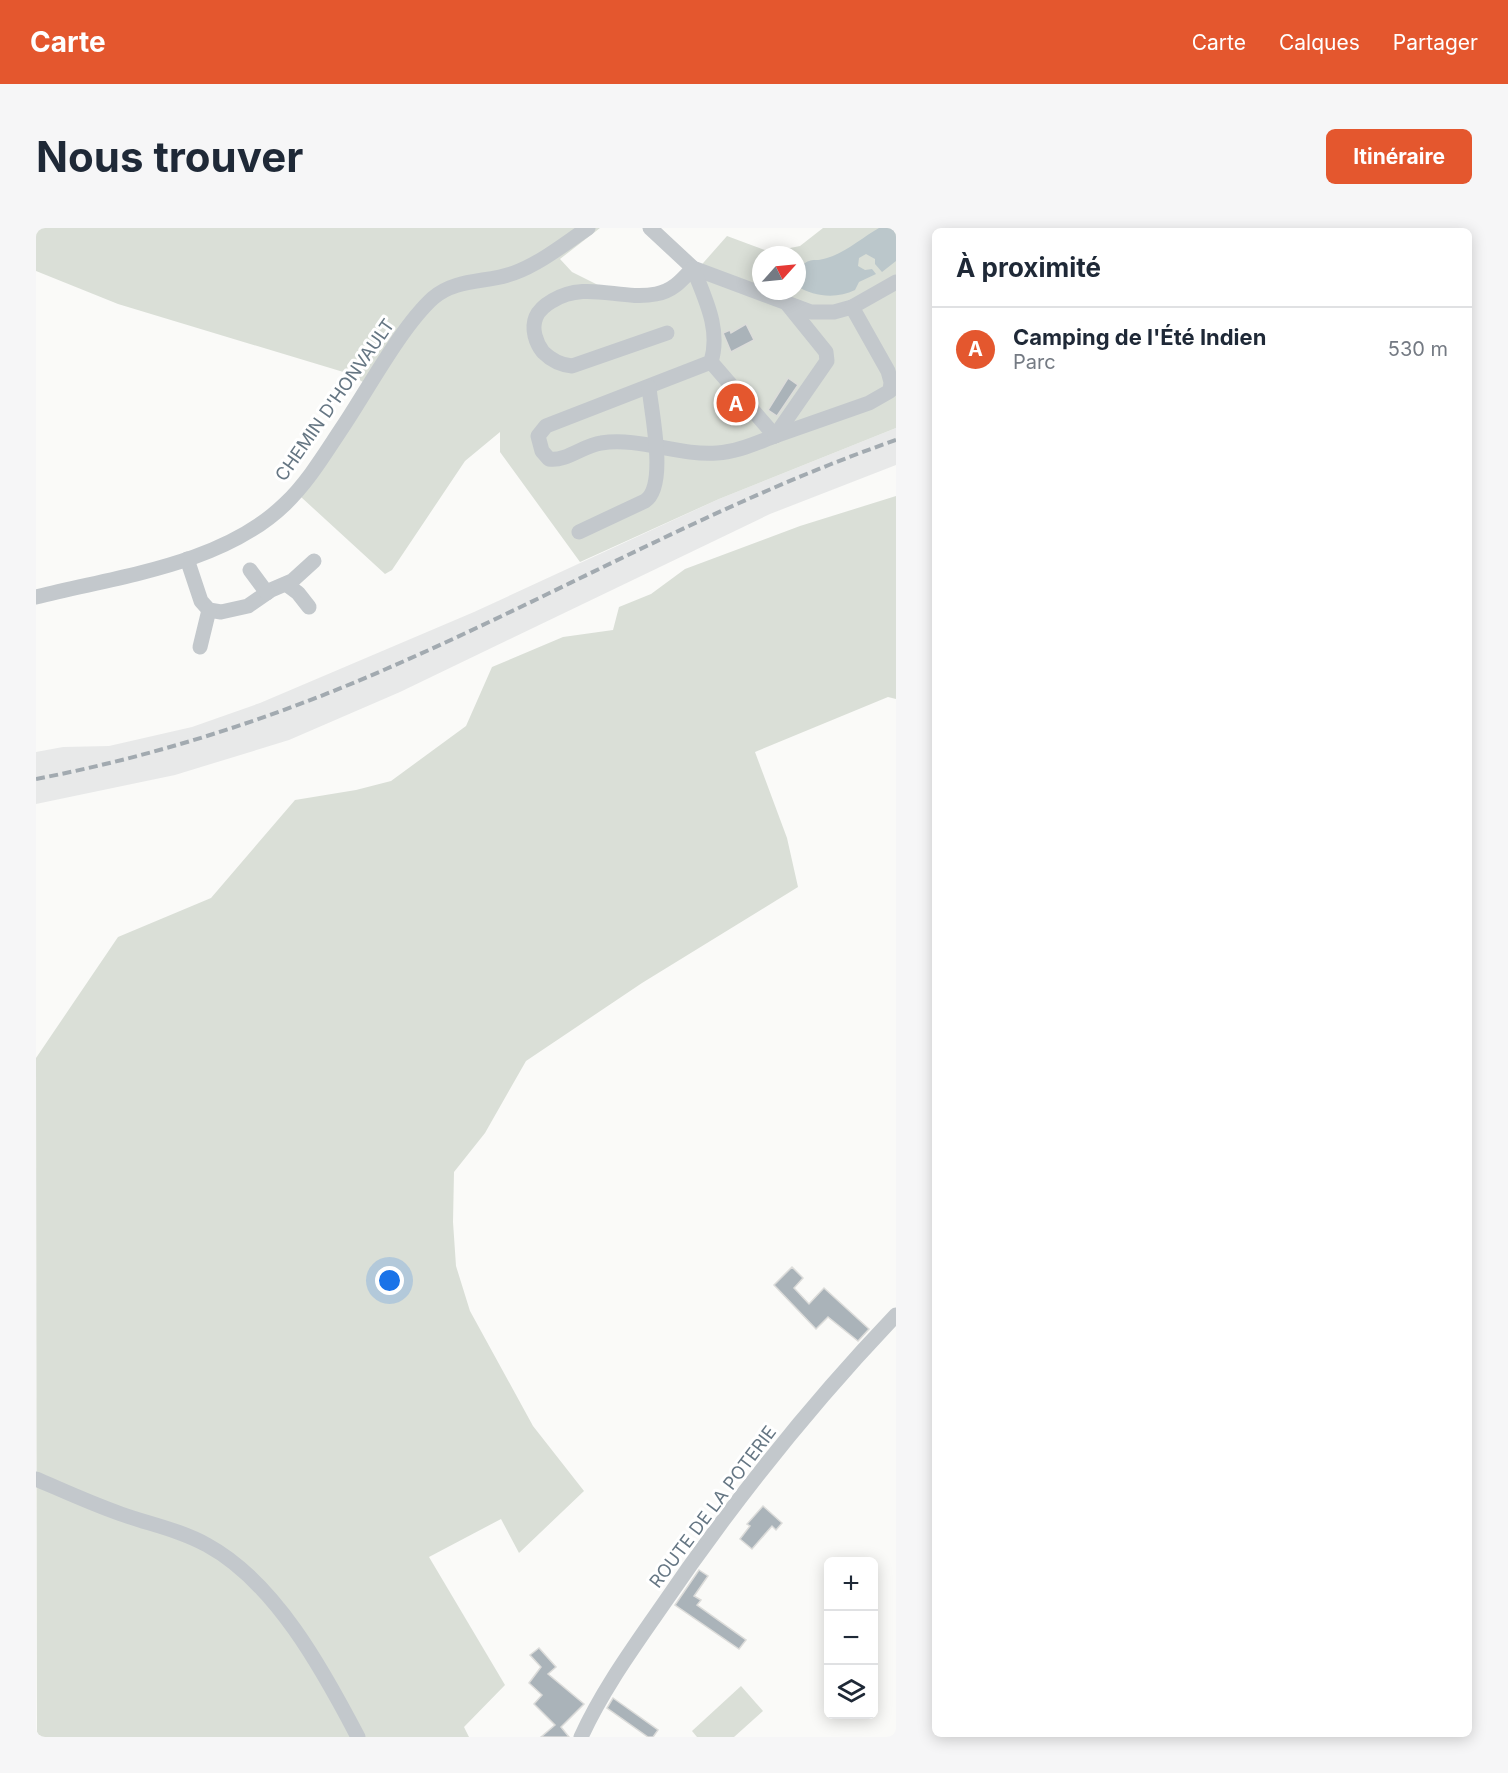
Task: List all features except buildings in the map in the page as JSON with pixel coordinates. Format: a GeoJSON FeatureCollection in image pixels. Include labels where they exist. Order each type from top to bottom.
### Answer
{"type":"FeatureCollection","features":[{"type":"Feature","properties":{"kind":"street","name":"CHEMIN D'HONVAULT"},"geometry":{"type":"LineString","coordinates":[[36,597],[187,559],[239,537],[270,517],[291,498],[318,465],[402,337],[433,298],[458,285],[502,277],[524,269],[588,228]]}},
{"type":"Feature","properties":{"kind":"street"},"geometry":{"type":"LineString","coordinates":[[650,228],[693,268],[788,304],[820,313],[852,307],[896,282]]}},
{"type":"Feature","properties":{"kind":"street"},"geometry":{"type":"LineString","coordinates":[[667,333],[572,366],[562,364],[546,355],[537,342],[534,326],[541,309],[567,293],[591,290],[658,294],[671,290],[693,268]]}},
{"type":"Feature","properties":{"kind":"street"},"geometry":{"type":"LineString","coordinates":[[693,268],[715,329],[711,362]]}},
{"type":"Feature","properties":{"kind":"street"},"geometry":{"type":"LineString","coordinates":[[775,436],[827,361],[826,352],[788,304]]}},
{"type":"Feature","properties":{"kind":"street"},"geometry":{"type":"LineString","coordinates":[[711,362],[546,426],[539,432],[538,441],[545,455],[553,460],[598,443],[655,445],[717,453],[734,451],[869,403],[890,390],[891,382],[888,371],[852,307]]}},
{"type":"Feature","properties":{"kind":"street"},"geometry":{"type":"LineString","coordinates":[[711,362],[775,436]]}},
{"type":"Feature","properties":{"kind":"street"},"geometry":{"type":"LineString","coordinates":[[579,531],[651,496],[657,468],[648,387]]}},
{"type":"Feature","properties":{"kind":"street"},"geometry":{"type":"LineString","coordinates":[[187,559],[198,597],[209,610],[229,612],[242,609],[286,584],[314,561]]}},
{"type":"Feature","properties":{"kind":"street"},"geometry":{"type":"LineString","coordinates":[[250,570],[267,593]]}},
{"type":"Feature","properties":{"kind":"street"},"geometry":{"type":"LineString","coordinates":[[286,584],[298,593],[309,607]]}},
{"type":"Feature","properties":{"kind":"street"},"geometry":{"type":"LineString","coordinates":[[200,647],[209,610]]}},
{"type":"Feature","properties":{"kind":"street","name":"ROUTE DE LA POTERIE"},"geometry":{"type":"LineString","coordinates":[[581,1737],[610,1682],[720,1524],[766,1465],[896,1315]]}},
{"type":"Feature","properties":{"kind":"street"},"geometry":{"type":"LineString","coordinates":[[36,1479],[99,1506],[192,1538],[231,1561],[266,1597],[307,1648],[358,1737]]}},
{"type":"Feature","properties":{"kind":"shaded area"},"geometry":{"type":"Polygon","coordinates":[[[36,228],[600,228],[560,259],[572,272],[604,288],[646,293],[689,279],[727,236],[754,246],[752,246],[752,300],[806,300],[806,246],[800,246],[823,228],[896,228],[896,428],[719,499],[580,562],[500,452],[500,432],[465,461],[392,570],[385,574],[301,497],[374,389],[350,374],[118,304],[36,271],[36,228]]]}},
{"type":"Feature","properties":{"kind":"shaded area"},"geometry":{"type":"Polygon","coordinates":[[[879,228],[896,228],[896,261],[882,272],[875,264],[875,259],[866,254],[859,258],[858,266],[865,270],[872,269],[876,274],[859,282],[855,290],[833,296],[806,291],[806,262],[834,256],[879,228]]]}},
{"type":"Feature","properties":{"kind":"shaded area"},"geometry":{"type":"Polygon","coordinates":[[[896,428],[896,465],[770,514],[400,692],[289,740],[175,775],[36,804],[36,752],[63,747],[109,746],[192,727],[260,703],[474,612],[719,499],[896,428]]]}},
{"type":"Feature","properties":{"kind":"shaded area"},"geometry":{"type":"Polygon","coordinates":[[[896,496],[896,699],[888,697],[755,752],[787,838],[798,887],[642,983],[526,1061],[485,1133],[454,1172],[453,1222],[456,1266],[470,1311],[533,1426],[584,1491],[519,1553],[501,1519],[429,1557],[505,1685],[464,1727],[469,1737],[37,1737],[36,1058],[118,937],[211,898],[295,800],[356,790],[391,781],[466,726],[492,667],[563,637],[613,630],[619,607],[651,594],[685,569],[800,526],[896,496]]]}},
{"type":"Feature","properties":{"kind":"shaded area"},"geometry":{"type":"Polygon","coordinates":[[[741,1686],[763,1711],[734,1737],[697,1737],[692,1731],[741,1686]]]}},
{"type":"Feature","properties":{"kind":"railway"},"geometry":{"type":"LineString","coordinates":[[36,779],[170,747],[301,704],[450,640],[766,491],[896,440]]}},
{"type":"Feature","properties":{"kind":"place","name":"Camping de l'Été Indien"},"geometry":{"type":"Point","coordinates":[736,403]}}]}
